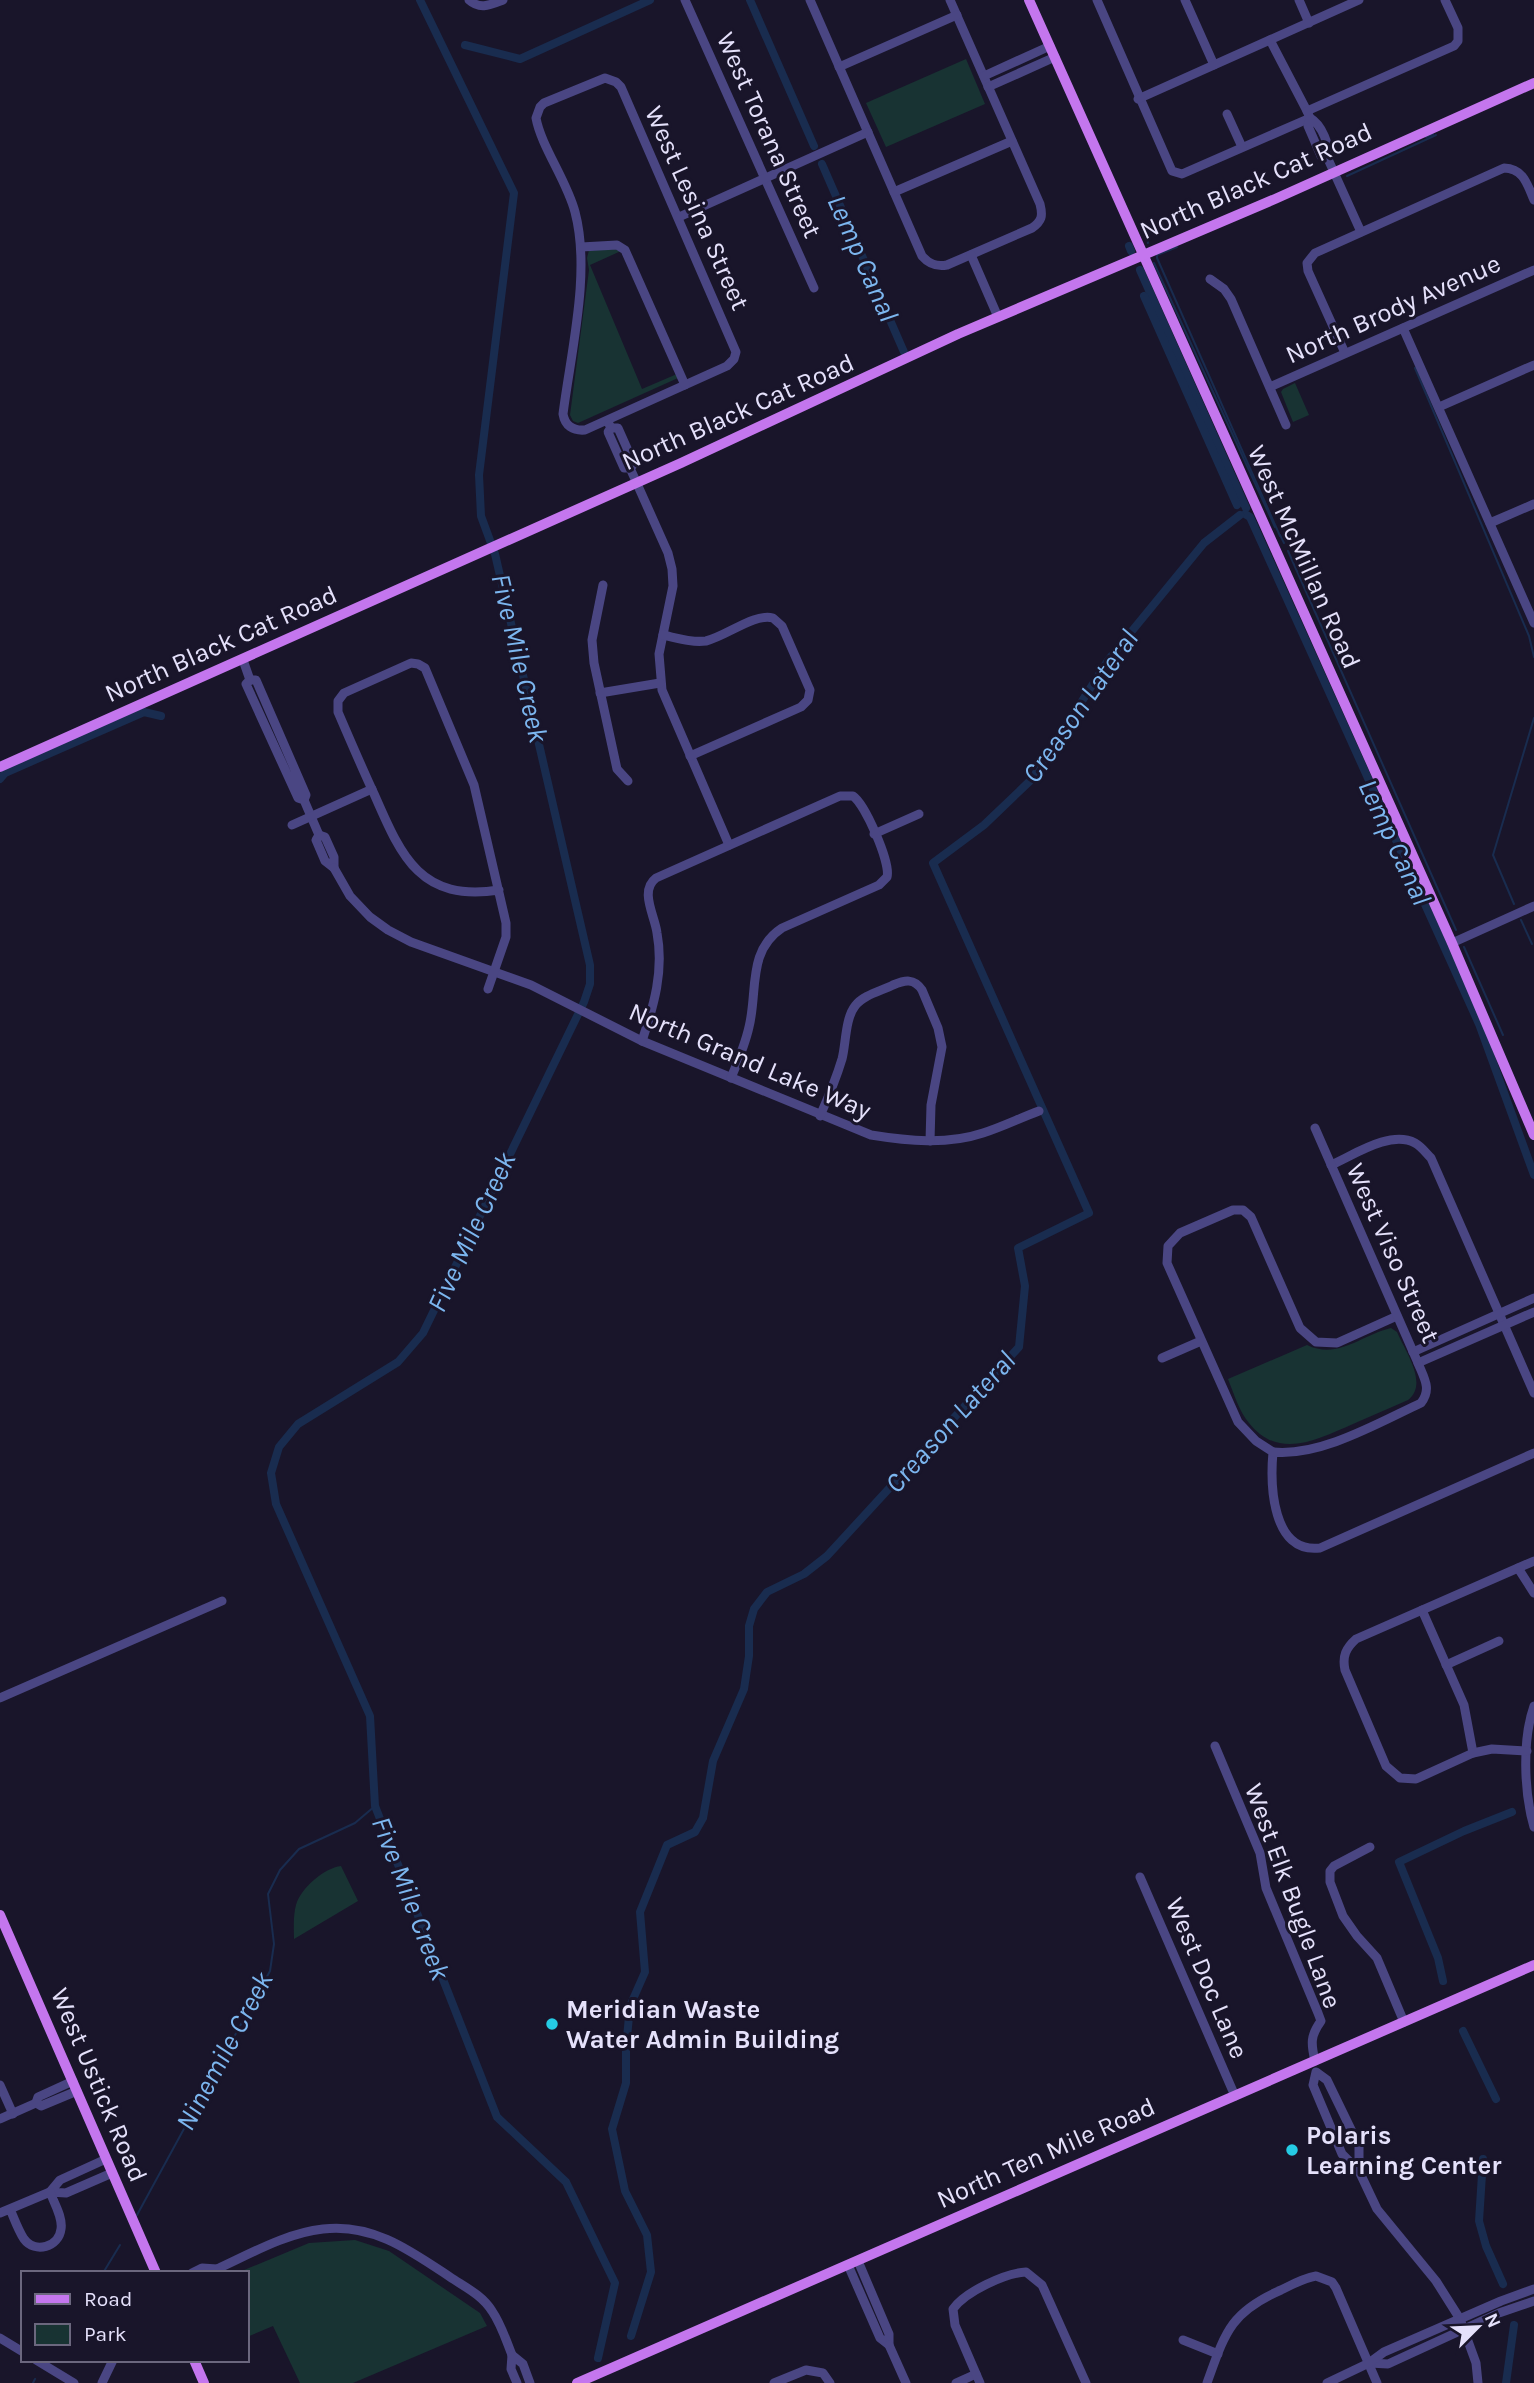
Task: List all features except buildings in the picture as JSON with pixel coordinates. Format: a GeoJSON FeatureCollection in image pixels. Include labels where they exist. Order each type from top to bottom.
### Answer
{"type":"FeatureCollection","features":[{"type":"Feature","properties":{"kind":"main road","name":"West McMillan Road"},"geometry":{"type":"LineString","coordinates":[[1029,0],[1452,943],[1534,1135]]}},
{"type":"Feature","properties":{"kind":"main road","name":"North Black Cat Road"},"geometry":{"type":"LineString","coordinates":[[0,767],[637,483],[998,317],[1534,83]]}},
{"type":"Feature","properties":{"kind":"main road","name":"West Ustick Road"},"geometry":{"type":"LineString","coordinates":[[0,1915],[155,2271]]}},
{"type":"Feature","properties":{"kind":"main road","name":"North Ten Mile Road"},"geometry":{"type":"LineString","coordinates":[[577,2383],[1235,2096],[1314,2065],[1534,1965]]}},
{"type":"Feature","properties":{"kind":"main road"},"geometry":{"type":"LineString","coordinates":[[195,2362],[204,2383]]}},
{"type":"Feature","properties":{"kind":"street"},"geometry":{"type":"LineString","coordinates":[[469,0],[479,6],[503,0]]}},
{"type":"Feature","properties":{"kind":"street","name":"West Torana Street"},"geometry":{"type":"LineString","coordinates":[[685,0],[814,288]]}},
{"type":"Feature","properties":{"kind":"street"},"geometry":{"type":"LineString","coordinates":[[810,0],[922,256],[934,265],[947,265],[971,255],[1032,228],[1041,219],[1040,204],[950,0]]}},
{"type":"Feature","properties":{"kind":"street"},"geometry":{"type":"LineString","coordinates":[[1097,0],[1138,99],[1172,171],[1182,174],[1449,49],[1458,41],[1458,28],[1445,0]]}},
{"type":"Feature","properties":{"kind":"street"},"geometry":{"type":"LineString","coordinates":[[1185,0],[1214,65]]}},
{"type":"Feature","properties":{"kind":"street"},"geometry":{"type":"LineString","coordinates":[[1299,0],[1309,23]]}},
{"type":"Feature","properties":{"kind":"street"},"geometry":{"type":"LineString","coordinates":[[1138,99],[1359,0]]}},
{"type":"Feature","properties":{"kind":"street"},"geometry":{"type":"LineString","coordinates":[[839,66],[957,16]]}},
{"type":"Feature","properties":{"kind":"street"},"geometry":{"type":"LineString","coordinates":[[1270,40],[1309,115],[1308,126],[1321,156],[1328,159],[1335,172],[1361,232]]}},
{"type":"Feature","properties":{"kind":"street"},"geometry":{"type":"LineString","coordinates":[[984,76],[1049,46]]}},
{"type":"Feature","properties":{"kind":"street"},"geometry":{"type":"LineString","coordinates":[[988,87],[1055,57]]}},
{"type":"Feature","properties":{"kind":"street","name":"West Lesina Street"},"geometry":{"type":"LineString","coordinates":[[581,247],[574,208],[537,123],[538,111],[544,103],[566,93],[599,79],[610,79],[621,88],[735,344],[734,359],[727,366],[685,385]]}},
{"type":"Feature","properties":{"kind":"street"},"geometry":{"type":"LineString","coordinates":[[1227,114],[1242,147]]}},
{"type":"Feature","properties":{"kind":"street"},"geometry":{"type":"LineString","coordinates":[[678,218],[868,132]]}},
{"type":"Feature","properties":{"kind":"street"},"geometry":{"type":"LineString","coordinates":[[894,192],[1012,141]]}},
{"type":"Feature","properties":{"kind":"street"},"geometry":{"type":"LineString","coordinates":[[1345,354],[1308,271],[1307,263],[1315,253],[1504,168],[1522,173],[1534,200]]}},
{"type":"Feature","properties":{"kind":"street"},"geometry":{"type":"LineString","coordinates":[[617,245],[625,250],[685,385],[609,424],[585,430],[569,427],[563,414],[581,276],[581,247],[617,245]]}},
{"type":"Feature","properties":{"kind":"street"},"geometry":{"type":"LineString","coordinates":[[971,255],[998,317]]}},
{"type":"Feature","properties":{"kind":"street","name":"North Brody Avenue"},"geometry":{"type":"LineString","coordinates":[[1270,387],[1534,270]]}},
{"type":"Feature","properties":{"kind":"street"},"geometry":{"type":"LineString","coordinates":[[1210,279],[1224,289],[1231,299],[1286,425]]}},
{"type":"Feature","properties":{"kind":"street"},"geometry":{"type":"LineString","coordinates":[[1403,328],[1534,622]]}},
{"type":"Feature","properties":{"kind":"street"},"geometry":{"type":"LineString","coordinates":[[1439,407],[1534,365]]}},
{"type":"Feature","properties":{"kind":"street"},"geometry":{"type":"LineString","coordinates":[[609,424],[618,428],[634,464],[630,468],[668,553],[672,569],[673,586],[658,662],[660,682],[666,702],[729,845]]}},
{"type":"Feature","properties":{"kind":"street"},"geometry":{"type":"LineString","coordinates":[[1490,523],[1534,504]]}},
{"type":"Feature","properties":{"kind":"street"},"geometry":{"type":"LineString","coordinates":[[603,585],[593,640],[594,663],[617,769],[628,781]]}},
{"type":"Feature","properties":{"kind":"street"},"geometry":{"type":"LineString","coordinates":[[663,635],[691,641],[707,640],[762,617],[774,618],[782,625],[808,686],[809,697],[801,707],[690,756]]}},
{"type":"Feature","properties":{"kind":"street","name":"North Grand Lake Way"},"geometry":{"type":"LineString","coordinates":[[243,660],[250,680],[256,680],[306,795],[304,800],[319,835],[316,840],[325,861],[334,868],[350,895],[388,930],[411,942],[531,985],[642,1041],[871,1135],[901,1140],[953,1140],[983,1133],[1038,1111]]}},
{"type":"Feature","properties":{"kind":"street"},"geometry":{"type":"LineString","coordinates":[[488,989],[506,937],[506,923],[499,890],[474,785],[425,668],[411,663],[344,693],[338,701],[338,712],[397,845],[413,867],[437,884],[458,890],[476,893],[499,890]]}},
{"type":"Feature","properties":{"kind":"street"},"geometry":{"type":"LineString","coordinates":[[600,693],[660,682]]}},
{"type":"Feature","properties":{"kind":"street"},"geometry":{"type":"LineString","coordinates":[[292,825],[372,789]]}},
{"type":"Feature","properties":{"kind":"street"},"geometry":{"type":"LineString","coordinates":[[642,1041],[653,1009],[659,975],[660,951],[648,895],[649,886],[656,878],[840,796],[853,796],[861,804],[888,864],[887,877],[879,885],[782,928],[768,938],[758,957],[749,1028],[731,1078]]}},
{"type":"Feature","properties":{"kind":"street"},"geometry":{"type":"LineString","coordinates":[[874,834],[919,814]]}},
{"type":"Feature","properties":{"kind":"street"},"geometry":{"type":"LineString","coordinates":[[1452,943],[1534,906]]}},
{"type":"Feature","properties":{"kind":"street"},"geometry":{"type":"LineString","coordinates":[[820,1116],[841,1062],[850,1016],[855,1005],[864,998],[901,982],[913,981],[922,990],[931,1010],[942,1047],[931,1105],[930,1141]]}},
{"type":"Feature","properties":{"kind":"street","name":"West Viso Street"},"geometry":{"type":"LineString","coordinates":[[1273,1452],[1290,1454],[1320,1448],[1421,1404],[1427,1396],[1428,1387],[1418,1363],[1315,1128]]}},
{"type":"Feature","properties":{"kind":"street"},"geometry":{"type":"LineString","coordinates":[[1331,1165],[1386,1141],[1402,1139],[1416,1144],[1431,1158],[1534,1393]]}},
{"type":"Feature","properties":{"kind":"street"},"geometry":{"type":"LineString","coordinates":[[1397,1316],[1337,1343],[1317,1342],[1300,1328],[1251,1217],[1242,1210],[1233,1210],[1180,1233],[1167,1247],[1167,1262],[1238,1422],[1255,1441],[1273,1452],[1271,1482],[1274,1504],[1288,1536],[1307,1549],[1320,1548],[1534,1453]]}},
{"type":"Feature","properties":{"kind":"street"},"geometry":{"type":"LineString","coordinates":[[1413,1352],[1534,1298]]}},
{"type":"Feature","properties":{"kind":"street"},"geometry":{"type":"LineString","coordinates":[[1418,1363],[1534,1312]]}},
{"type":"Feature","properties":{"kind":"street"},"geometry":{"type":"LineString","coordinates":[[1162,1358],[1201,1341]]}},
{"type":"Feature","properties":{"kind":"street"},"geometry":{"type":"LineString","coordinates":[[1527,1751],[1492,1749],[1473,1753],[1416,1779],[1400,1778],[1386,1766],[1345,1670],[1344,1655],[1348,1646],[1356,1639],[1534,1561]]}},
{"type":"Feature","properties":{"kind":"street"},"geometry":{"type":"LineString","coordinates":[[1518,1568],[1534,1593]]}},
{"type":"Feature","properties":{"kind":"street"},"geometry":{"type":"LineString","coordinates":[[0,1698],[222,1601]]}},
{"type":"Feature","properties":{"kind":"street"},"geometry":{"type":"LineString","coordinates":[[1422,1610],[1468,1717],[1473,1753]]}},
{"type":"Feature","properties":{"kind":"street"},"geometry":{"type":"LineString","coordinates":[[1446,1665],[1499,1641]]}},
{"type":"Feature","properties":{"kind":"street"},"geometry":{"type":"LineString","coordinates":[[1534,1706],[1527,1751],[1527,1782],[1534,1827]]}},
{"type":"Feature","properties":{"kind":"street","name":"West Elk Bugle Lane"},"geometry":{"type":"LineString","coordinates":[[1215,1746],[1260,1853],[1266,1888],[1321,2021],[1312,2034],[1314,2065]]}},
{"type":"Feature","properties":{"kind":"street"},"geometry":{"type":"LineString","coordinates":[[1370,1847],[1339,1861],[1330,1871],[1330,1882],[1343,1916],[1377,1958],[1405,2022]]}},
{"type":"Feature","properties":{"kind":"street","name":"West Doc Lane"},"geometry":{"type":"LineString","coordinates":[[1140,1877],[1235,2096]]}},
{"type":"Feature","properties":{"kind":"street"},"geometry":{"type":"LineString","coordinates":[[1314,2065],[1327,2080],[1359,2147],[1359,2171]]}},
{"type":"Feature","properties":{"kind":"street"},"geometry":{"type":"LineString","coordinates":[[1314,2065],[1313,2084],[1342,2154],[1359,2171],[1377,2209],[1436,2281],[1460,2319],[1476,2363],[1478,2383]]}},
{"type":"Feature","properties":{"kind":"street"},"geometry":{"type":"LineString","coordinates":[[0,2085],[13,2114]]}},
{"type":"Feature","properties":{"kind":"street"},"geometry":{"type":"LineString","coordinates":[[0,2119],[36,2103],[38,2097],[75,2086]]}},
{"type":"Feature","properties":{"kind":"street"},"geometry":{"type":"LineString","coordinates":[[50,2192],[60,2180],[106,2159]]}},
{"type":"Feature","properties":{"kind":"street"},"geometry":{"type":"LineString","coordinates":[[0,2213],[50,2192],[66,2193],[112,2173]]}},
{"type":"Feature","properties":{"kind":"street"},"geometry":{"type":"LineString","coordinates":[[10,2209],[24,2240],[39,2248],[48,2246],[56,2241],[62,2226],[50,2192]]}},
{"type":"Feature","properties":{"kind":"street"},"geometry":{"type":"LineString","coordinates":[[197,2271],[215,2271],[289,2238],[332,2228],[364,2231],[403,2245],[481,2298],[494,2314],[512,2355],[512,2369],[517,2383]]}},
{"type":"Feature","properties":{"kind":"street"},"geometry":{"type":"LineString","coordinates":[[853,2263],[889,2334],[889,2345],[906,2383]]}},
{"type":"Feature","properties":{"kind":"street"},"geometry":{"type":"LineString","coordinates":[[956,2383],[978,2379],[955,2325],[953,2309],[965,2296],[1016,2273],[1026,2272],[1042,2285],[1086,2383]]}},
{"type":"Feature","properties":{"kind":"street"},"geometry":{"type":"LineString","coordinates":[[1207,2383],[1230,2326],[1252,2304],[1308,2277],[1325,2277],[1336,2288],[1377,2383]]}},
{"type":"Feature","properties":{"kind":"street"},"geometry":{"type":"LineString","coordinates":[[1327,2383],[1369,2363],[1384,2352],[1534,2289]]}},
{"type":"Feature","properties":{"kind":"street"},"geometry":{"type":"LineString","coordinates":[[1369,2363],[1388,2364],[1534,2301]]}},
{"type":"Feature","properties":{"kind":"street"},"geometry":{"type":"LineString","coordinates":[[0,2338],[21,2351]]}},
{"type":"Feature","properties":{"kind":"street"},"geometry":{"type":"LineString","coordinates":[[1183,2340],[1218,2354]]}},
{"type":"Feature","properties":{"kind":"street"},"geometry":{"type":"LineString","coordinates":[[512,2355],[523,2364],[530,2383]]}},
{"type":"Feature","properties":{"kind":"street"},"geometry":{"type":"LineString","coordinates":[[39,2362],[74,2383]]}},
{"type":"Feature","properties":{"kind":"street"},"geometry":{"type":"LineString","coordinates":[[102,2383],[112,2362]]}},
{"type":"Feature","properties":{"kind":"street"},"geometry":{"type":"LineString","coordinates":[[774,2383],[806,2370],[823,2373],[831,2383]]}},
{"type":"Feature","properties":{"kind":"green space"},"geometry":{"type":"Polygon","coordinates":[[[966,59],[985,104],[886,147],[866,103],[966,59]]]}},
{"type":"Feature","properties":{"kind":"green space"},"geometry":{"type":"Polygon","coordinates":[[[589,250],[621,251],[590,265],[642,389],[677,374],[678,378],[578,423],[573,421],[570,415],[589,270],[589,250]]]}},
{"type":"Feature","properties":{"kind":"green space"},"geometry":{"type":"Polygon","coordinates":[[[1295,383],[1309,415],[1293,422],[1281,392],[1295,383]]]}},
{"type":"Feature","properties":{"kind":"green space"},"geometry":{"type":"Polygon","coordinates":[[[1391,1328],[1397,1332],[1416,1376],[1414,1393],[1408,1400],[1326,1436],[1299,1443],[1286,1444],[1261,1435],[1242,1413],[1228,1379],[1307,1345],[1318,1349],[1339,1348],[1391,1328]]]}},
{"type":"Feature","properties":{"kind":"green space"},"geometry":{"type":"Polygon","coordinates":[[[341,1866],[358,1901],[294,1939],[295,1909],[303,1892],[321,1875],[341,1866]]]}},
{"type":"Feature","properties":{"kind":"green space"},"geometry":{"type":"Polygon","coordinates":[[[355,2240],[389,2251],[480,2313],[487,2326],[353,2383],[300,2383],[273,2326],[248,2337],[248,2271],[242,2271],[309,2243],[355,2240]]]}},
{"type":"Feature","properties":{"kind":"waterway","name":"Five Mile Creek"},"geometry":{"type":"LineString","coordinates":[[420,0],[514,193],[479,475],[481,516],[495,554],[590,965],[590,984],[584,1002],[423,1333],[398,1362],[298,1424],[279,1447],[271,1473],[276,1504],[370,1716],[375,1806],[497,2117],[566,2182],[615,2283],[598,2358]]}},
{"type":"Feature","properties":{"kind":"waterway","name":"Lemp Canal"},"geometry":{"type":"LineString","coordinates":[[465,45],[520,59],[650,0]]}},
{"type":"Feature","properties":{"kind":"waterway","name":"Lemp Canal"},"geometry":{"type":"LineString","coordinates":[[750,0],[814,146]]}},
{"type":"Feature","properties":{"kind":"waterway"},"geometry":{"type":"LineString","coordinates":[[1426,137],[1433,134]]}},
{"type":"Feature","properties":{"kind":"waterway"},"geometry":{"type":"LineString","coordinates":[[1347,176],[1436,135]]}},
{"type":"Feature","properties":{"kind":"waterway","name":"Lemp Canal"},"geometry":{"type":"LineString","coordinates":[[822,164],[904,352]]}},
{"type":"Feature","properties":{"kind":"waterway"},"geometry":{"type":"LineString","coordinates":[[1145,225],[1148,243]]}},
{"type":"Feature","properties":{"kind":"waterway","name":"Creason Lateral"},"geometry":{"type":"LineString","coordinates":[[1129,246],[1131,251]]}},
{"type":"Feature","properties":{"kind":"waterway"},"geometry":{"type":"LineString","coordinates":[[1177,247],[1157,255],[1157,258],[1280,536]]}},
{"type":"Feature","properties":{"kind":"waterway"},"geometry":{"type":"LineString","coordinates":[[1154,263],[1275,527]]}},
{"type":"Feature","properties":{"kind":"waterway","name":"Creason Lateral"},"geometry":{"type":"LineString","coordinates":[[1140,270],[1246,508]]}},
{"type":"Feature","properties":{"kind":"waterway","name":"Lemp Canal"},"geometry":{"type":"LineString","coordinates":[[1144,296],[1237,505]]}},
{"type":"Feature","properties":{"kind":"waterway"},"geometry":{"type":"LineString","coordinates":[[1415,368],[1529,636],[1534,657]]}},
{"type":"Feature","properties":{"kind":"waterway","name":"Lemp Canal"},"geometry":{"type":"LineString","coordinates":[[1245,514],[1250,517],[1479,1024],[1534,1175]]}},
{"type":"Feature","properties":{"kind":"waterway","name":"Creason Lateral"},"geometry":{"type":"LineString","coordinates":[[631,2336],[651,2272],[647,2235],[625,2191],[612,2129],[626,2083],[630,2006],[645,1972],[640,1912],[667,1845],[695,1832],[703,1818],[713,1761],[744,1689],[749,1656],[749,1626],[754,1609],[767,1592],[804,1574],[827,1556],[1019,1347],[1025,1286],[1018,1248],[1089,1213],[933,863],[984,825],[1032,779],[1109,659],[1204,543],[1240,515]]}},
{"type":"Feature","properties":{"kind":"waterway"},"geometry":{"type":"LineString","coordinates":[[1280,535],[1284,543]]}},
{"type":"Feature","properties":{"kind":"waterway"},"geometry":{"type":"LineString","coordinates":[[1288,551],[1456,930]]}},
{"type":"Feature","properties":{"kind":"waterway"},"geometry":{"type":"LineString","coordinates":[[0,779],[5,773],[144,712],[161,716]]}},
{"type":"Feature","properties":{"kind":"waterway"},"geometry":{"type":"LineString","coordinates":[[1514,904],[1493,855],[1534,718]]}},
{"type":"Feature","properties":{"kind":"waterway"},"geometry":{"type":"LineString","coordinates":[[1521,920],[1532,944]]}},
{"type":"Feature","properties":{"kind":"waterway"},"geometry":{"type":"LineString","coordinates":[[1464,947],[1503,1035]]}},
{"type":"Feature","properties":{"kind":"waterway","name":"Ninemile Creek"},"geometry":{"type":"LineString","coordinates":[[137,2215],[270,1971],[274,1944],[268,1894],[280,1870],[299,1849],[355,1823],[375,1806]]}},
{"type":"Feature","properties":{"kind":"waterway"},"geometry":{"type":"LineString","coordinates":[[1443,1981],[1438,1958],[1399,1862],[1512,1812]]}},
{"type":"Feature","properties":{"kind":"waterway"},"geometry":{"type":"LineString","coordinates":[[1463,2031],[1496,2099]]}},
{"type":"Feature","properties":{"kind":"waterway"},"geometry":{"type":"LineString","coordinates":[[1483,2159],[1479,2221],[1486,2246],[1503,2284]]}},
{"type":"Feature","properties":{"kind":"waterway","name":"Ninemile Creek"},"geometry":{"type":"LineString","coordinates":[[104,2271],[120,2245]]}},
{"type":"Feature","properties":{"kind":"waterway"},"geometry":{"type":"LineString","coordinates":[[1506,2383],[1514,2325]]}},
{"type":"Feature","properties":{"kind":"waterway","name":"Ninemile Creek"},"geometry":{"type":"LineString","coordinates":[[33,2383],[35,2379]]}},
{"type":"Feature","properties":{"kind":"place","name":"Meridian Waste Water Admin Building"},"geometry":{"type":"Point","coordinates":[552,2024]}},
{"type":"Feature","properties":{"kind":"place","name":"Polaris Learning Center"},"geometry":{"type":"Point","coordinates":[1292,2150]}}]}
